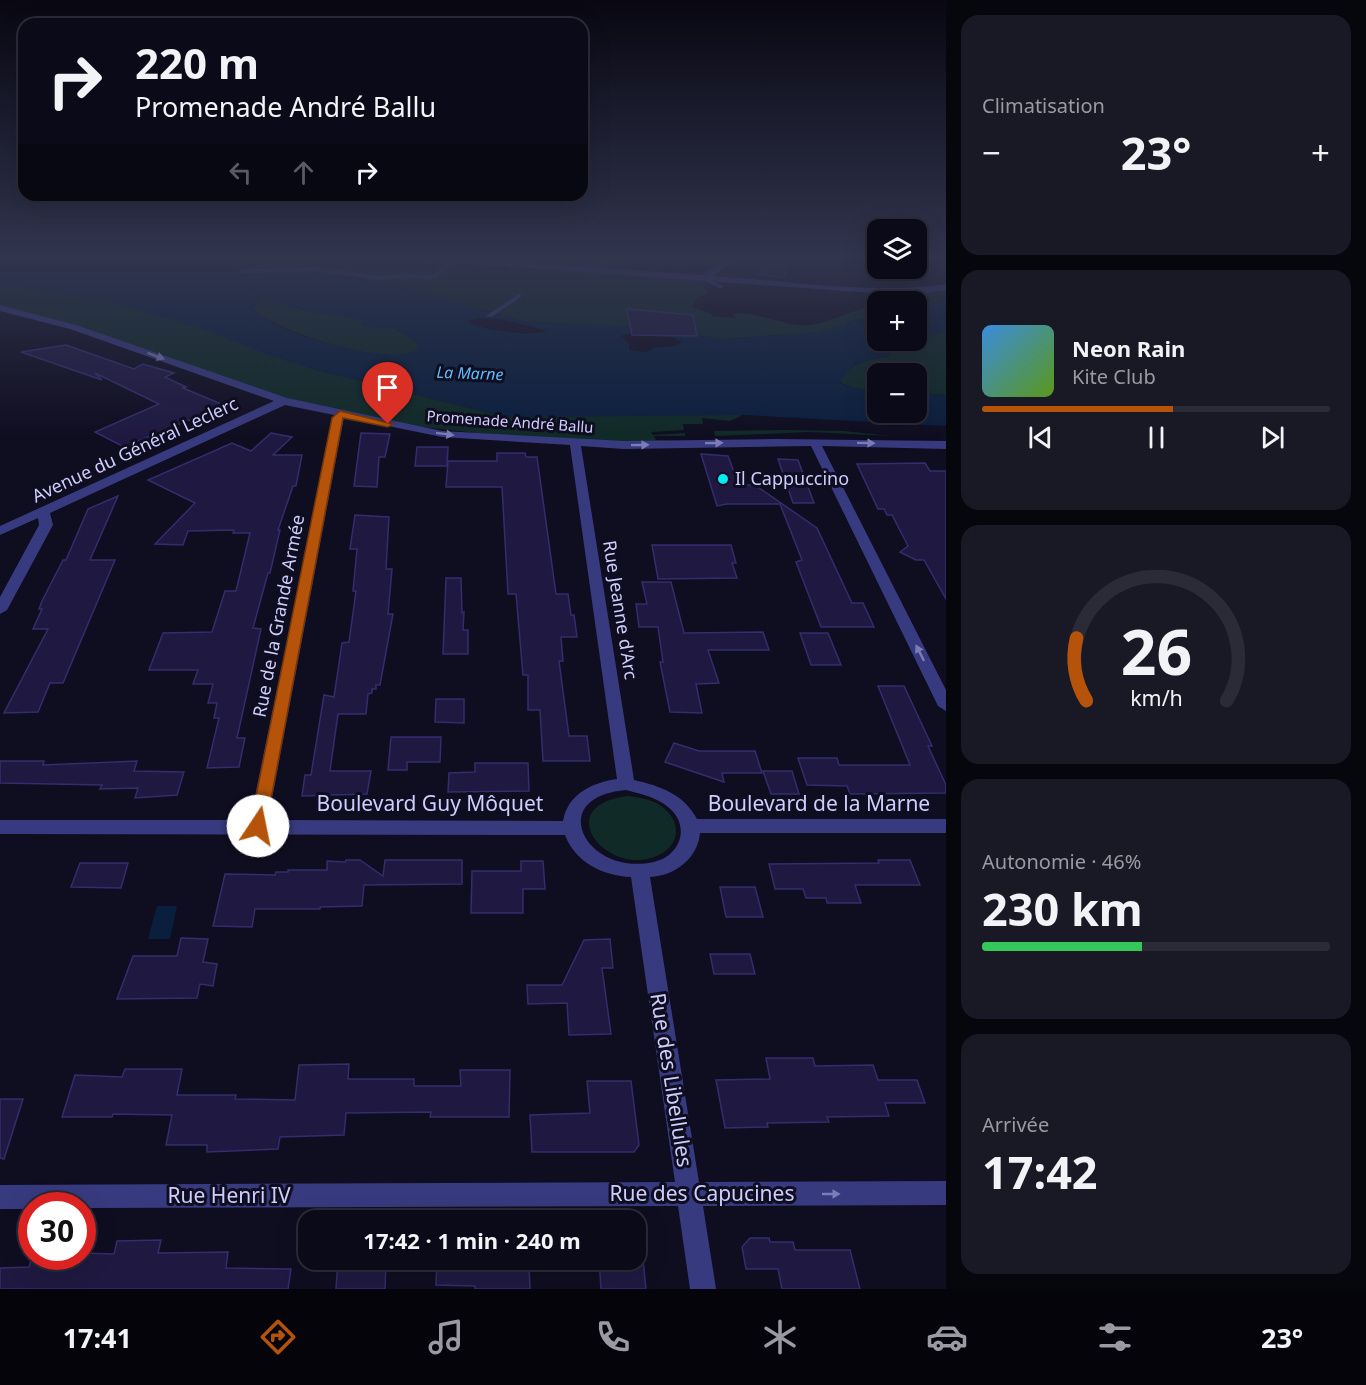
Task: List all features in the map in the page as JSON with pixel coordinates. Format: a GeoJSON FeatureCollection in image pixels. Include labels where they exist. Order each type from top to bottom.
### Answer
{"type":"FeatureCollection","features":[{"type":"Feature","properties":{"kind":"street","name":"Promenade André Ballu"},"geometry":{"type":"LineString","coordinates":[[35,317],[73,327],[284,401],[442,434],[624,445],[747,443],[946,445]]}},
{"type":"Feature","properties":{"kind":"street","name":"Avenue du Général Leclerc"},"geometry":{"type":"LineString","coordinates":[[0,531],[284,401]]}},
{"type":"Feature","properties":{"kind":"street","name":"Rue de la Grande Armée"},"geometry":{"type":"LineString","coordinates":[[258,826],[340,414]]}},
{"type":"Feature","properties":{"kind":"street","name":"Rue Jeanne d'Arc"},"geometry":{"type":"LineString","coordinates":[[575,442],[626,784]]}},
{"type":"Feature","properties":{"kind":"street"},"geometry":{"type":"LineString","coordinates":[[815,443],[946,706]]}},
{"type":"Feature","properties":{"kind":"street"},"geometry":{"type":"LineString","coordinates":[[0,610],[46,525],[43,511]]}},
{"type":"Feature","properties":{"kind":"street"},"geometry":{"type":"LineString","coordinates":[[626,784],[644,786],[669,797],[686,813],[692,826],[692,840],[685,852],[674,862],[658,869],[640,872],[611,866],[586,854],[576,841],[571,828],[572,814],[579,801],[592,792],[608,786],[626,784]]}},
{"type":"Feature","properties":{"kind":"street","name":"Boulevard de la Marne"},"geometry":{"type":"LineString","coordinates":[[692,826],[946,826]]}},
{"type":"Feature","properties":{"kind":"street","name":"Boulevard Guy Môquet"},"geometry":{"type":"LineString","coordinates":[[0,827],[571,828]]}},
{"type":"Feature","properties":{"kind":"street","name":"Rue des Libellules"},"geometry":{"type":"LineString","coordinates":[[640,872],[703,1289]]}},
{"type":"Feature","properties":{"kind":"street","name":"Rue des Capucines"},"geometry":{"type":"LineString","coordinates":[[459,1196],[946,1193]]}},
{"type":"Feature","properties":{"kind":"street","name":"Rue Henri IV"},"geometry":{"type":"LineString","coordinates":[[0,1197],[459,1196]]}},
{"type":"Feature","properties":{"kind":"green space"},"geometry":{"type":"Polygon","coordinates":[[[44,317],[164,317],[193,326],[199,324],[313,369],[498,415],[516,417],[739,412],[741,416],[730,421],[702,418],[703,424],[683,424],[684,430],[651,432],[653,435],[685,433],[685,436],[654,436],[656,440],[671,440],[629,443],[495,435],[413,426],[285,398],[83,328],[44,317]]]}},
{"type":"Feature","properties":{"kind":"green space"},"geometry":{"type":"Polygon","coordinates":[[[264,317],[359,319],[363,321],[361,325],[394,328],[417,343],[419,348],[406,354],[386,355],[362,352],[307,337],[264,317]]]}},
{"type":"Feature","properties":{"kind":"green space"},"geometry":{"type":"Polygon","coordinates":[[[509,317],[765,317],[790,324],[807,325],[837,317],[867,317],[819,332],[720,339],[629,327],[522,321],[509,317]]]}},
{"type":"Feature","properties":{"kind":"green space"},"geometry":{"type":"Polygon","coordinates":[[[946,331],[946,395],[927,394],[927,363],[867,363],[867,389],[852,388],[840,381],[852,367],[865,361],[889,356],[893,351],[927,351],[927,336],[946,331]]]}},
{"type":"Feature","properties":{"kind":"green space"},"geometry":{"type":"Polygon","coordinates":[[[714,431],[844,431],[891,436],[810,432],[715,436],[714,431]]]}},
{"type":"Feature","properties":{"kind":"green space"},"geometry":{"type":"Polygon","coordinates":[[[627,796],[654,802],[668,812],[672,818],[676,832],[675,839],[664,852],[645,860],[626,859],[609,852],[596,840],[589,827],[591,814],[603,803],[627,796]]]}},
{"type":"Feature","properties":{"kind":"water","name":"La Marne"},"geometry":{"type":"Polygon","coordinates":[[[162,317],[264,317],[304,336],[331,344],[359,351],[405,354],[418,349],[417,343],[396,329],[364,327],[361,325],[363,321],[359,319],[344,317],[509,317],[522,321],[661,328],[720,339],[819,332],[867,317],[867,351],[893,351],[889,356],[865,361],[852,367],[840,382],[852,388],[867,389],[867,422],[745,415],[516,417],[498,415],[271,356],[197,327],[162,317]],[[478,318],[467,321],[484,328],[507,332],[540,333],[547,331],[502,319],[478,318]],[[626,334],[621,336],[629,344],[629,350],[646,352],[657,347],[676,346],[682,342],[673,337],[626,334]]]}},
{"type":"Feature","properties":{"kind":"water"},"geometry":{"type":"Polygon","coordinates":[[[927,317],[946,317],[946,331],[927,336],[927,317]]]}},
{"type":"Feature","properties":{"kind":"water"},"geometry":{"type":"Polygon","coordinates":[[[927,394],[946,395],[946,426],[891,423],[927,423],[927,394]]]}},
{"type":"Feature","properties":{"kind":"water"},"geometry":{"type":"Polygon","coordinates":[[[157,906],[177,906],[170,939],[148,939],[157,906]]]}},
{"type":"Feature","properties":{"kind":"building"},"geometry":{"type":"Polygon","coordinates":[[[629,317],[693,317],[697,336],[632,335],[629,317]]]}},
{"type":"Feature","properties":{"kind":"building"},"geometry":{"type":"Polygon","coordinates":[[[66,345],[134,369],[143,364],[174,373],[165,377],[186,387],[183,388],[231,408],[201,424],[189,420],[124,447],[95,432],[159,404],[95,373],[102,380],[21,352],[66,345]]]}},
{"type":"Feature","properties":{"kind":"building"},"geometry":{"type":"Polygon","coordinates":[[[271,433],[292,437],[273,455],[302,455],[296,486],[293,486],[278,530],[280,530],[270,573],[268,573],[253,628],[261,629],[237,738],[245,738],[239,767],[207,768],[219,718],[214,718],[217,703],[208,703],[213,684],[193,684],[198,670],[149,670],[163,633],[212,632],[225,591],[236,591],[250,533],[233,533],[234,530],[188,531],[183,545],[155,544],[195,503],[148,480],[232,443],[251,451],[271,433]]]}},
{"type":"Feature","properties":{"kind":"building"},"geometry":{"type":"Polygon","coordinates":[[[361,433],[390,434],[385,457],[379,457],[377,487],[354,486],[361,433]]]}},
{"type":"Feature","properties":{"kind":"building"},"geometry":{"type":"Polygon","coordinates":[[[417,447],[448,447],[447,466],[415,466],[417,447]]]}},
{"type":"Feature","properties":{"kind":"building"},"geometry":{"type":"Polygon","coordinates":[[[497,453],[525,453],[526,457],[537,457],[556,594],[568,594],[577,637],[561,637],[563,661],[559,661],[569,736],[587,736],[590,761],[543,761],[540,710],[528,710],[528,675],[523,675],[516,594],[508,594],[502,487],[446,487],[448,461],[497,461],[497,453]]]}},
{"type":"Feature","properties":{"kind":"building"},"geometry":{"type":"Polygon","coordinates":[[[701,454],[728,456],[739,485],[755,485],[817,528],[852,603],[863,603],[874,627],[821,627],[796,562],[802,560],[780,504],[717,506],[701,454]]]}},
{"type":"Feature","properties":{"kind":"building"},"geometry":{"type":"Polygon","coordinates":[[[778,459],[798,460],[814,503],[793,503],[778,459]]]}},
{"type":"Feature","properties":{"kind":"building"},"geometry":{"type":"Polygon","coordinates":[[[925,463],[930,471],[946,471],[946,599],[924,560],[916,560],[900,552],[908,546],[892,515],[887,515],[884,509],[878,509],[857,464],[925,463]]]}},
{"type":"Feature","properties":{"kind":"building"},"geometry":{"type":"Polygon","coordinates":[[[118,496],[90,560],[115,560],[63,683],[50,683],[38,712],[4,713],[48,629],[33,629],[42,609],[39,609],[42,601],[63,560],[66,560],[88,509],[118,496]]]}},
{"type":"Feature","properties":{"kind":"building"},"geometry":{"type":"Polygon","coordinates":[[[355,515],[389,517],[386,569],[392,569],[388,614],[393,614],[380,685],[376,685],[376,689],[372,689],[372,693],[368,694],[366,714],[338,714],[330,771],[371,771],[367,794],[302,796],[305,775],[311,775],[324,695],[334,697],[342,643],[349,642],[356,591],[353,591],[357,549],[350,549],[355,515]]]}},
{"type":"Feature","properties":{"kind":"building"},"geometry":{"type":"Polygon","coordinates":[[[652,545],[731,545],[736,563],[732,563],[737,578],[658,579],[652,545]]]}},
{"type":"Feature","properties":{"kind":"building"},"geometry":{"type":"Polygon","coordinates":[[[446,578],[461,578],[463,630],[468,630],[468,654],[443,654],[446,578]]]}},
{"type":"Feature","properties":{"kind":"building"},"geometry":{"type":"Polygon","coordinates":[[[642,582],[671,582],[684,633],[763,632],[769,650],[708,650],[719,683],[696,684],[702,713],[670,712],[660,662],[663,662],[658,627],[639,627],[636,604],[647,604],[642,582]]]}},
{"type":"Feature","properties":{"kind":"building"},"geometry":{"type":"Polygon","coordinates":[[[800,633],[828,633],[841,665],[811,665],[800,633]]]}},
{"type":"Feature","properties":{"kind":"building"},"geometry":{"type":"Polygon","coordinates":[[[878,686],[904,686],[932,746],[928,746],[946,785],[946,793],[850,794],[847,786],[807,785],[798,758],[837,758],[839,765],[910,765],[878,686]]]}},
{"type":"Feature","properties":{"kind":"building"},"geometry":{"type":"Polygon","coordinates":[[[436,699],[464,699],[464,723],[435,722],[436,699]]]}},
{"type":"Feature","properties":{"kind":"building"},"geometry":{"type":"Polygon","coordinates":[[[391,737],[441,737],[440,762],[407,762],[407,770],[388,770],[391,737]]]}},
{"type":"Feature","properties":{"kind":"building"},"geometry":{"type":"Polygon","coordinates":[[[674,743],[699,751],[755,751],[762,773],[722,773],[724,782],[665,762],[674,743]]]}},
{"type":"Feature","properties":{"kind":"building"},"geometry":{"type":"Polygon","coordinates":[[[0,761],[44,761],[43,765],[137,761],[134,771],[184,772],[177,795],[135,798],[138,788],[100,789],[102,785],[0,783],[0,761]]]}},
{"type":"Feature","properties":{"kind":"building"},"geometry":{"type":"Polygon","coordinates":[[[475,763],[528,763],[529,791],[448,792],[449,773],[475,772],[475,763]]]}},
{"type":"Feature","properties":{"kind":"building"},"geometry":{"type":"Polygon","coordinates":[[[763,771],[792,771],[799,794],[771,794],[763,771]]]}},
{"type":"Feature","properties":{"kind":"building"},"geometry":{"type":"Polygon","coordinates":[[[346,860],[360,860],[383,876],[385,860],[462,860],[462,884],[364,885],[362,906],[320,907],[320,909],[255,909],[252,927],[213,926],[225,874],[275,875],[276,872],[288,872],[288,870],[327,870],[327,861],[345,862],[346,860]]]}},
{"type":"Feature","properties":{"kind":"building"},"geometry":{"type":"Polygon","coordinates":[[[878,860],[910,860],[920,885],[855,885],[861,903],[827,903],[826,898],[806,898],[803,889],[775,889],[769,864],[879,863],[878,860]]]}},
{"type":"Feature","properties":{"kind":"building"},"geometry":{"type":"Polygon","coordinates":[[[521,861],[543,861],[545,889],[523,889],[523,913],[471,913],[472,871],[521,871],[521,861]]]}},
{"type":"Feature","properties":{"kind":"building"},"geometry":{"type":"Polygon","coordinates":[[[80,863],[128,863],[121,888],[71,887],[80,863]]]}},
{"type":"Feature","properties":{"kind":"building"},"geometry":{"type":"Polygon","coordinates":[[[720,887],[755,887],[763,917],[726,917],[720,887]]]}},
{"type":"Feature","properties":{"kind":"building"},"geometry":{"type":"Polygon","coordinates":[[[181,938],[208,939],[203,962],[217,964],[213,986],[200,984],[197,998],[117,999],[133,956],[177,956],[181,938]]]}},
{"type":"Feature","properties":{"kind":"building"},"geometry":{"type":"Polygon","coordinates":[[[610,939],[613,968],[602,968],[611,1034],[569,1035],[567,1003],[528,1004],[527,985],[562,985],[584,940],[610,939]]]}},
{"type":"Feature","properties":{"kind":"building"},"geometry":{"type":"Polygon","coordinates":[[[710,954],[750,954],[755,974],[714,974],[710,954]]]}},
{"type":"Feature","properties":{"kind":"building"},"geometry":{"type":"Polygon","coordinates":[[[766,1058],[813,1058],[815,1066],[873,1065],[878,1080],[917,1080],[925,1103],[885,1103],[889,1116],[827,1117],[829,1122],[767,1123],[768,1127],[725,1128],[716,1080],[770,1079],[766,1058]]]}},
{"type":"Feature","properties":{"kind":"building"},"geometry":{"type":"Polygon","coordinates":[[[349,1064],[348,1079],[414,1079],[414,1086],[461,1086],[460,1070],[510,1070],[509,1117],[430,1117],[431,1112],[346,1113],[344,1135],[280,1137],[278,1149],[207,1152],[207,1145],[166,1145],[172,1115],[113,1114],[112,1117],[62,1117],[75,1075],[122,1077],[125,1069],[182,1069],[177,1095],[236,1095],[235,1099],[295,1100],[299,1065],[349,1064]]]}},
{"type":"Feature","properties":{"kind":"building"},"geometry":{"type":"Polygon","coordinates":[[[587,1081],[631,1081],[639,1145],[634,1152],[532,1152],[530,1115],[590,1113],[587,1081]]]}},
{"type":"Feature","properties":{"kind":"building"},"geometry":{"type":"Polygon","coordinates":[[[0,1099],[23,1099],[4,1159],[0,1158],[0,1099]]]}},
{"type":"Feature","properties":{"kind":"building"},"geometry":{"type":"Polygon","coordinates":[[[750,1238],[769,1238],[770,1242],[793,1242],[795,1250],[850,1250],[860,1289],[782,1289],[778,1269],[746,1269],[742,1247],[750,1238]]]}},
{"type":"Feature","properties":{"kind":"building"},"geometry":{"type":"Polygon","coordinates":[[[161,1240],[158,1253],[228,1252],[226,1268],[291,1269],[288,1289],[0,1289],[0,1268],[96,1270],[96,1253],[114,1254],[117,1241],[161,1240]]]}},
{"type":"Feature","properties":{"kind":"building"},"geometry":{"type":"Polygon","coordinates":[[[337,1270],[386,1270],[385,1289],[336,1289],[337,1270]]]}},
{"type":"Feature","properties":{"kind":"building"},"geometry":{"type":"Polygon","coordinates":[[[437,1270],[529,1270],[530,1289],[475,1289],[475,1286],[436,1285],[437,1270]]]}},
{"type":"Feature","properties":{"kind":"building"},"geometry":{"type":"Polygon","coordinates":[[[600,1270],[644,1270],[646,1289],[601,1289],[600,1270]]]}},
{"type":"Feature","properties":{"kind":"place","name":"Il Cappuccino"},"geometry":{"type":"Point","coordinates":[723,479]}},
{"type":"Feature","properties":{"kind":"route"},"geometry":{"type":"LineString","coordinates":[[258,826],[338,418],[340,414],[388,424]]}}]}
